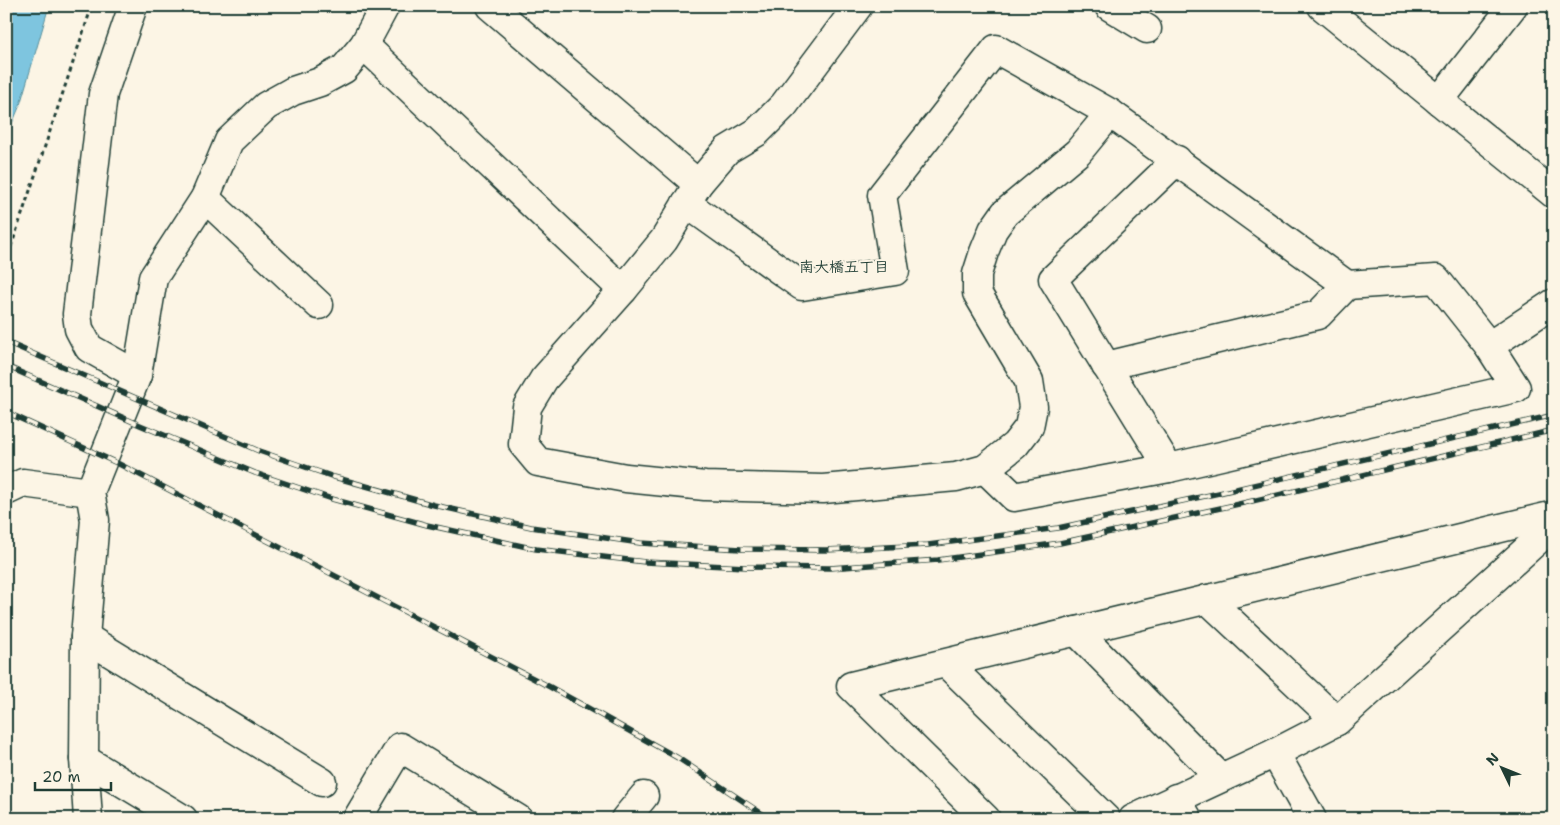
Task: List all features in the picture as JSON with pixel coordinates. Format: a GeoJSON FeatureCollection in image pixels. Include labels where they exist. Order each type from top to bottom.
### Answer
{"type":"FeatureCollection","features":[{"type":"Feature","properties":{"kind":"street"},"geometry":{"type":"LineString","coordinates":[[133,6],[103,94],[77,314],[79,329],[89,348],[137,374]]}},
{"type":"Feature","properties":{"kind":"street"},"geometry":{"type":"LineString","coordinates":[[88,819],[84,759],[85,637],[95,520],[90,492],[137,374],[152,278],[205,198],[229,141],[266,106],[293,91],[320,82],[344,69],[364,45],[386,6]]}},
{"type":"Feature","properties":{"kind":"street"},"geometry":{"type":"LineString","coordinates":[[490,6],[692,194],[802,286],[895,271],[882,195],[996,49],[1110,113],[1347,285],[1436,279],[1490,346],[1516,388],[1169,468],[1014,498],[985,469]]}},
{"type":"Feature","properties":{"kind":"street"},"geometry":{"type":"LineString","coordinates":[[858,6],[784,104],[757,132],[727,150],[692,194],[664,240],[623,290],[544,379],[527,407],[523,444],[538,462],[626,478],[705,486],[822,489],[956,477],[985,469],[1015,445],[1029,427],[1033,407],[1029,381],[978,293],[977,274],[984,252],[993,230],[1005,213],[1078,152],[1110,113]]}},
{"type":"Feature","properties":{"kind":"street"},"geometry":{"type":"LineString","coordinates":[[1109,6],[1147,29]]}},
{"type":"Feature","properties":{"kind":"street"},"geometry":{"type":"LineString","coordinates":[[1322,6],[1554,194]]}},
{"type":"Feature","properties":{"kind":"street"},"geometry":{"type":"LineString","coordinates":[[1439,101],[1513,6]]}},
{"type":"Feature","properties":{"kind":"street"},"geometry":{"type":"LineString","coordinates":[[364,45],[623,290]]}},
{"type":"Feature","properties":{"kind":"street"},"geometry":{"type":"LineString","coordinates":[[1169,468],[1052,279],[1176,160]]}},
{"type":"Feature","properties":{"kind":"street"},"geometry":{"type":"LineString","coordinates":[[205,198],[319,306]]}},
{"type":"Feature","properties":{"kind":"street"},"geometry":{"type":"LineString","coordinates":[[1106,366],[1318,315],[1347,285]]}},
{"type":"Feature","properties":{"kind":"street"},"geometry":{"type":"LineString","coordinates":[[1490,346],[1554,303]]}},
{"type":"Feature","properties":{"kind":"street"},"geometry":{"type":"LineString","coordinates":[[6,492],[23,483],[90,492]]}},
{"type":"Feature","properties":{"kind":"street"},"geometry":{"type":"LineString","coordinates":[[986,819],[851,686],[1554,515]]}},
{"type":"Feature","properties":{"kind":"street"},"geometry":{"type":"LineString","coordinates":[[1133,819],[1182,808],[1220,777],[1275,753],[1337,721],[1554,525]]}},
{"type":"Feature","properties":{"kind":"street"},"geometry":{"type":"LineString","coordinates":[[1207,599],[1337,721]]}},
{"type":"Feature","properties":{"kind":"street"},"geometry":{"type":"LineString","coordinates":[[1076,631],[1220,777]]}},
{"type":"Feature","properties":{"kind":"street"},"geometry":{"type":"LineString","coordinates":[[85,637],[322,782]]}},
{"type":"Feature","properties":{"kind":"street"},"geometry":{"type":"LineString","coordinates":[[947,664],[1106,819]]}},
{"type":"Feature","properties":{"kind":"street"},"geometry":{"type":"LineString","coordinates":[[357,819],[400,746],[518,819]]}},
{"type":"Feature","properties":{"kind":"street"},"geometry":{"type":"LineString","coordinates":[[1275,753],[1312,819]]}},
{"type":"Feature","properties":{"kind":"street"},"geometry":{"type":"LineString","coordinates":[[84,759],[183,819]]}},
{"type":"Feature","properties":{"kind":"street"},"geometry":{"type":"LineString","coordinates":[[625,819],[644,796]]}},
{"type":"Feature","properties":{"kind":"path"},"geometry":{"type":"LineString","coordinates":[[6,262],[92,6]]}},
{"type":"Feature","properties":{"kind":"water"},"geometry":{"type":"Polygon","coordinates":[[[6,6],[49,6],[20,105],[6,138],[6,6]]]}},
{"type":"Feature","properties":{"kind":"railway"},"geometry":{"type":"LineString","coordinates":[[6,342],[259,451],[334,477],[434,505],[531,527],[640,543],[741,549],[826,550],[928,545],[1058,528],[1219,493],[1554,415]]}},
{"type":"Feature","properties":{"kind":"railway"},"geometry":{"type":"LineString","coordinates":[[6,366],[255,473],[332,499],[427,525],[536,549],[645,562],[746,567],[830,568],[938,560],[1060,543],[1248,502],[1554,430]]}},
{"type":"Feature","properties":{"kind":"railway"},"geometry":{"type":"LineString","coordinates":[[6,412],[119,464],[550,687],[678,758],[770,819]]}},
{"type":"Feature","properties":{"kind":"district","name":"南大橋五丁目"},"geometry":{"type":"Point","coordinates":[844,267]}}]}
